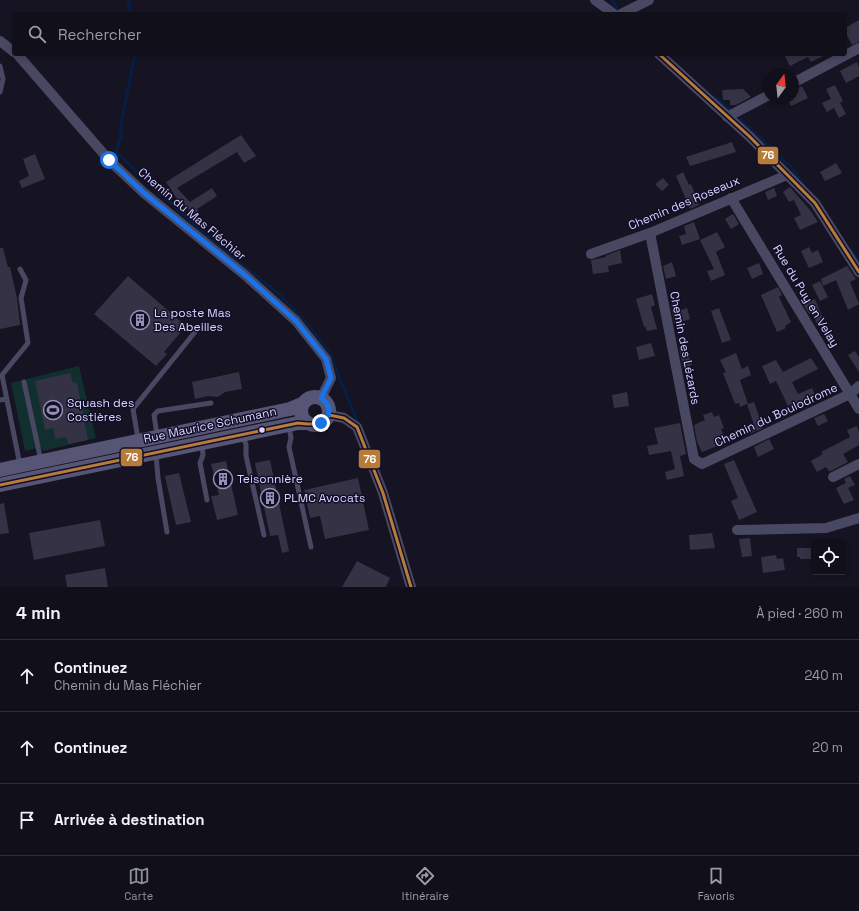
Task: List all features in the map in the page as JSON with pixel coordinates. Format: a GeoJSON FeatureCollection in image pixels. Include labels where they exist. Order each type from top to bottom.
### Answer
{"type":"FeatureCollection","features":[{"type":"Feature","properties":{"kind":"main road"},"geometry":{"type":"LineString","coordinates":[[311,397],[321,398],[328,405],[329,415],[324,422],[319,424],[308,423],[302,416],[302,404],[311,397]]}},
{"type":"Feature","properties":{"kind":"main road","name":"Rue Maurice Schumann"},"geometry":{"type":"LineString","coordinates":[[0,470],[290,409],[302,404]]}},
{"type":"Feature","properties":{"kind":"main road","name":"Rue Maurice Schumann"},"geometry":{"type":"LineString","coordinates":[[0,485],[289,425],[308,423]]}},
{"type":"Feature","properties":{"kind":"street"},"geometry":{"type":"LineString","coordinates":[[595,0],[611,12]]}},
{"type":"Feature","properties":{"kind":"street"},"geometry":{"type":"LineString","coordinates":[[607,0],[613,12]]}},
{"type":"Feature","properties":{"kind":"street"},"geometry":{"type":"LineString","coordinates":[[625,12],[649,0]]}},
{"type":"Feature","properties":{"kind":"street"},"geometry":{"type":"LineString","coordinates":[[0,41],[12,50]]}},
{"type":"Feature","properties":{"kind":"street"},"geometry":{"type":"LineString","coordinates":[[847,54],[859,48]]}},
{"type":"Feature","properties":{"kind":"street","name":"Chemin du Mas Fléchier"},"geometry":{"type":"LineString","coordinates":[[19,56],[109,160],[144,193],[245,275],[296,321],[326,359],[331,378],[321,398]]}},
{"type":"Feature","properties":{"kind":"street"},"geometry":{"type":"LineString","coordinates":[[661,56],[749,136],[815,203],[859,272]]}},
{"type":"Feature","properties":{"kind":"street"},"geometry":{"type":"LineString","coordinates":[[799,80],[844,56]]}},
{"type":"Feature","properties":{"kind":"street"},"geometry":{"type":"LineString","coordinates":[[727,117],[763,98]]}},
{"type":"Feature","properties":{"kind":"street","name":"Chemin des Roseaux"},"geometry":{"type":"LineString","coordinates":[[591,254],[650,233],[787,175]]}},
{"type":"Feature","properties":{"kind":"street","name":"Rue du Puy en Velay"},"geometry":{"type":"LineString","coordinates":[[731,198],[859,409]]}},
{"type":"Feature","properties":{"kind":"street","name":"Chemin des Lézards"},"geometry":{"type":"LineString","coordinates":[[650,233],[691,447],[694,459],[702,464]]}},
{"type":"Feature","properties":{"kind":"street","name":"Chemin du Boulodrome"},"geometry":{"type":"LineString","coordinates":[[702,464],[850,394],[859,386]]}},
{"type":"Feature","properties":{"kind":"street"},"geometry":{"type":"LineString","coordinates":[[329,415],[344,418],[357,427],[383,494],[411,587]]}},
{"type":"Feature","properties":{"kind":"street"},"geometry":{"type":"LineString","coordinates":[[833,477],[859,464]]}},
{"type":"Feature","properties":{"kind":"street"},"geometry":{"type":"LineString","coordinates":[[736,530],[826,528],[859,518]]}},
{"type":"Feature","properties":{"kind":"lane"},"geometry":{"type":"LineString","coordinates":[[0,66],[3,79],[0,92]]}},
{"type":"Feature","properties":{"kind":"lane"},"geometry":{"type":"LineString","coordinates":[[20,269],[26,280],[21,298],[28,343],[2,375],[20,466]]}},
{"type":"Feature","properties":{"kind":"lane"},"geometry":{"type":"LineString","coordinates":[[139,440],[133,409],[195,332]]}},
{"type":"Feature","properties":{"kind":"lane"},"geometry":{"type":"LineString","coordinates":[[24,382],[41,461]]}},
{"type":"Feature","properties":{"kind":"lane"},"geometry":{"type":"LineString","coordinates":[[0,400],[6,399]]}},
{"type":"Feature","properties":{"kind":"lane"},"geometry":{"type":"LineString","coordinates":[[158,436],[154,415],[158,411],[211,403]]}},
{"type":"Feature","properties":{"kind":"lane"},"geometry":{"type":"LineString","coordinates":[[289,425],[291,438],[289,447],[311,547]]}},
{"type":"Feature","properties":{"kind":"lane"},"geometry":{"type":"LineString","coordinates":[[243,435],[246,446],[246,456],[264,535]]}},
{"type":"Feature","properties":{"kind":"lane"},"geometry":{"type":"LineString","coordinates":[[201,443],[203,455],[200,463],[207,500]]}},
{"type":"Feature","properties":{"kind":"lane"},"geometry":{"type":"LineString","coordinates":[[156,453],[158,478],[168,532]]}},
{"type":"Feature","properties":{"kind":"green space","name":"Squash des Costières"},"geometry":{"type":"Polygon","coordinates":[[[79,366],[96,438],[43,451],[41,447],[25,451],[11,383],[79,366]]]}},
{"type":"Feature","properties":{"kind":"building"},"geometry":{"type":"Polygon","coordinates":[[[859,20],[859,42],[852,45],[847,36],[847,27],[859,20]]]}},
{"type":"Feature","properties":{"kind":"building"},"geometry":{"type":"Polygon","coordinates":[[[785,56],[823,56],[811,62],[808,57],[790,66],[785,56]]]}},
{"type":"Feature","properties":{"kind":"building"},"geometry":{"type":"Polygon","coordinates":[[[857,62],[859,67],[859,76],[846,83],[840,71],[857,62]]]}},
{"type":"Feature","properties":{"kind":"building"},"geometry":{"type":"Polygon","coordinates":[[[835,85],[843,101],[840,103],[846,114],[839,118],[834,108],[827,112],[822,103],[831,99],[826,89],[835,85]]]}},
{"type":"Feature","properties":{"kind":"building"},"geometry":{"type":"Polygon","coordinates":[[[802,86],[808,98],[799,102],[799,87],[802,86]]]}},
{"type":"Feature","properties":{"kind":"building"},"geometry":{"type":"Polygon","coordinates":[[[743,89],[751,97],[736,105],[730,105],[730,100],[723,100],[722,90],[743,89]]]}},
{"type":"Feature","properties":{"kind":"building"},"geometry":{"type":"Polygon","coordinates":[[[241,135],[256,156],[244,163],[237,152],[177,188],[190,202],[212,188],[217,196],[197,209],[199,211],[195,215],[179,202],[166,182],[241,135]]]}},
{"type":"Feature","properties":{"kind":"building"},"geometry":{"type":"Polygon","coordinates":[[[732,142],[736,152],[690,166],[686,157],[732,142]]]}},
{"type":"Feature","properties":{"kind":"building"},"geometry":{"type":"Polygon","coordinates":[[[35,154],[45,179],[22,188],[19,181],[29,176],[23,159],[35,154]]]}},
{"type":"Feature","properties":{"kind":"building"},"geometry":{"type":"Polygon","coordinates":[[[836,163],[842,173],[825,181],[820,172],[836,163]]]}},
{"type":"Feature","properties":{"kind":"building"},"geometry":{"type":"Polygon","coordinates":[[[683,172],[689,185],[691,184],[699,205],[690,209],[676,176],[683,172]]]}},
{"type":"Feature","properties":{"kind":"building"},"geometry":{"type":"Polygon","coordinates":[[[663,178],[669,185],[662,191],[655,184],[663,178]]]}},
{"type":"Feature","properties":{"kind":"building"},"geometry":{"type":"Polygon","coordinates":[[[790,187],[810,210],[818,222],[800,230],[794,218],[801,215],[794,200],[789,202],[783,192],[790,187]]]}},
{"type":"Feature","properties":{"kind":"building"},"geometry":{"type":"Polygon","coordinates":[[[774,188],[777,196],[768,200],[765,192],[774,188]]]}},
{"type":"Feature","properties":{"kind":"building"},"geometry":{"type":"Polygon","coordinates":[[[733,214],[739,224],[731,229],[725,219],[733,214]]]}},
{"type":"Feature","properties":{"kind":"building"},"geometry":{"type":"Polygon","coordinates":[[[694,222],[700,239],[682,245],[679,236],[686,234],[684,226],[694,222]]]}},
{"type":"Feature","properties":{"kind":"building"},"geometry":{"type":"Polygon","coordinates":[[[717,232],[725,247],[716,252],[725,275],[711,281],[707,271],[714,269],[700,240],[717,232]]]}},
{"type":"Feature","properties":{"kind":"building"},"geometry":{"type":"Polygon","coordinates":[[[809,247],[812,253],[818,250],[823,262],[809,268],[801,251],[809,247]]]}},
{"type":"Feature","properties":{"kind":"building"},"geometry":{"type":"Polygon","coordinates":[[[0,248],[3,248],[8,267],[10,267],[17,298],[20,325],[0,329],[0,248]]]}},
{"type":"Feature","properties":{"kind":"building"},"geometry":{"type":"Polygon","coordinates":[[[620,250],[622,263],[608,266],[609,272],[593,274],[591,260],[606,257],[605,256],[620,250]]]}},
{"type":"Feature","properties":{"kind":"building"},"geometry":{"type":"Polygon","coordinates":[[[672,262],[676,276],[666,279],[663,266],[672,262]]]}},
{"type":"Feature","properties":{"kind":"building"},"geometry":{"type":"Polygon","coordinates":[[[759,263],[763,274],[752,279],[747,268],[759,263]]]}},
{"type":"Feature","properties":{"kind":"building"},"geometry":{"type":"Polygon","coordinates":[[[847,266],[856,279],[850,282],[859,304],[848,310],[836,280],[823,286],[821,279],[847,266]]]}},
{"type":"Feature","properties":{"kind":"building","name":"La poste Mas Des Abeilles"},"geometry":{"type":"Polygon","coordinates":[[[128,276],[186,326],[164,352],[167,354],[156,366],[94,314],[128,276]]]}},
{"type":"Feature","properties":{"kind":"building"},"geometry":{"type":"Polygon","coordinates":[[[820,281],[828,297],[820,301],[812,285],[820,281]]]}},
{"type":"Feature","properties":{"kind":"building"},"geometry":{"type":"Polygon","coordinates":[[[778,287],[782,295],[779,297],[791,322],[785,326],[786,328],[777,332],[761,295],[778,287]]]}},
{"type":"Feature","properties":{"kind":"building"},"geometry":{"type":"Polygon","coordinates":[[[652,294],[655,305],[651,307],[657,329],[647,331],[645,326],[644,327],[636,299],[652,294]]]}},
{"type":"Feature","properties":{"kind":"building"},"geometry":{"type":"Polygon","coordinates":[[[815,299],[824,321],[817,324],[812,312],[809,314],[803,304],[815,299]]]}},
{"type":"Feature","properties":{"kind":"building"},"geometry":{"type":"Polygon","coordinates":[[[677,302],[678,311],[687,308],[690,319],[674,324],[671,304],[677,302]]]}},
{"type":"Feature","properties":{"kind":"building"},"geometry":{"type":"Polygon","coordinates":[[[719,308],[731,340],[722,343],[711,311],[719,308]]]}},
{"type":"Feature","properties":{"kind":"building"},"geometry":{"type":"Polygon","coordinates":[[[651,343],[655,356],[639,360],[636,347],[651,343]]]}},
{"type":"Feature","properties":{"kind":"building"},"geometry":{"type":"Polygon","coordinates":[[[685,345],[692,365],[683,368],[679,347],[685,345]]]}},
{"type":"Feature","properties":{"kind":"building"},"geometry":{"type":"Polygon","coordinates":[[[855,351],[859,357],[859,372],[848,355],[855,351]]]}},
{"type":"Feature","properties":{"kind":"building"},"geometry":{"type":"Polygon","coordinates":[[[736,353],[742,369],[748,366],[751,375],[740,380],[748,404],[754,402],[763,428],[750,434],[747,428],[754,425],[747,404],[740,407],[739,403],[735,404],[723,373],[726,372],[720,360],[736,353]]]}},
{"type":"Feature","properties":{"kind":"building"},"geometry":{"type":"Polygon","coordinates":[[[811,358],[818,369],[792,382],[798,394],[812,388],[816,397],[793,409],[790,405],[788,406],[776,381],[770,384],[762,366],[776,360],[783,372],[811,358]]]}},
{"type":"Feature","properties":{"kind":"building"},"geometry":{"type":"Polygon","coordinates":[[[239,372],[242,389],[225,392],[218,397],[208,396],[195,399],[192,382],[239,372]]]}},
{"type":"Feature","properties":{"kind":"building"},"geometry":{"type":"Polygon","coordinates":[[[70,373],[73,383],[77,382],[88,440],[68,444],[66,437],[55,439],[53,428],[45,430],[35,381],[70,373]]]}},
{"type":"Feature","properties":{"kind":"building"},"geometry":{"type":"Polygon","coordinates":[[[627,392],[629,406],[614,408],[612,395],[627,392]]]}},
{"type":"Feature","properties":{"kind":"building"},"geometry":{"type":"Polygon","coordinates":[[[712,412],[714,417],[719,415],[724,428],[721,429],[727,442],[702,452],[697,442],[694,425],[705,420],[703,415],[712,412]]]}},
{"type":"Feature","properties":{"kind":"building"},"geometry":{"type":"Polygon","coordinates":[[[824,414],[828,421],[818,426],[814,418],[824,414]]]}},
{"type":"Feature","properties":{"kind":"building"},"geometry":{"type":"Polygon","coordinates":[[[680,423],[686,454],[680,456],[684,476],[667,480],[665,472],[675,469],[671,451],[649,455],[647,446],[658,444],[654,428],[680,423]]]}},
{"type":"Feature","properties":{"kind":"building"},"geometry":{"type":"Polygon","coordinates":[[[857,426],[859,432],[859,445],[843,454],[848,462],[831,471],[829,471],[826,467],[817,472],[811,461],[823,454],[821,452],[850,437],[847,430],[857,426]]]}},
{"type":"Feature","properties":{"kind":"building"},"geometry":{"type":"Polygon","coordinates":[[[769,439],[774,449],[758,457],[754,447],[769,439]]]}},
{"type":"Feature","properties":{"kind":"building","name":"PLMC Avocats"},"geometry":{"type":"Polygon","coordinates":[[[270,460],[289,551],[282,553],[278,535],[270,536],[255,463],[270,460]]]}},
{"type":"Feature","properties":{"kind":"building"},"geometry":{"type":"Polygon","coordinates":[[[734,460],[757,512],[739,520],[731,501],[738,498],[724,464],[734,460]]]}},
{"type":"Feature","properties":{"kind":"building","name":"Teisonnière"},"geometry":{"type":"Polygon","coordinates":[[[226,461],[238,515],[217,520],[211,496],[219,495],[211,464],[226,461]]]}},
{"type":"Feature","properties":{"kind":"building"},"geometry":{"type":"Polygon","coordinates":[[[179,473],[191,522],[176,525],[165,476],[179,473]]]}},
{"type":"Feature","properties":{"kind":"building"},"geometry":{"type":"Polygon","coordinates":[[[850,476],[855,485],[848,488],[854,500],[844,504],[836,488],[846,483],[844,479],[850,476]]]}},
{"type":"Feature","properties":{"kind":"building"},"geometry":{"type":"Polygon","coordinates":[[[358,478],[369,530],[325,539],[320,516],[310,518],[304,490],[358,478]]]}},
{"type":"Feature","properties":{"kind":"building"},"geometry":{"type":"Polygon","coordinates":[[[4,503],[9,533],[0,534],[0,504],[4,503]]]}},
{"type":"Feature","properties":{"kind":"building"},"geometry":{"type":"Polygon","coordinates":[[[100,520],[105,546],[34,560],[29,533],[100,520]]]}},
{"type":"Feature","properties":{"kind":"building"},"geometry":{"type":"Polygon","coordinates":[[[712,533],[715,548],[690,550],[689,535],[712,533]]]}},
{"type":"Feature","properties":{"kind":"building"},"geometry":{"type":"Polygon","coordinates":[[[750,538],[752,556],[742,557],[739,539],[750,538]]]}},
{"type":"Feature","properties":{"kind":"building"},"geometry":{"type":"Polygon","coordinates":[[[797,548],[811,548],[811,559],[800,559],[800,557],[797,557],[797,548]]]}},
{"type":"Feature","properties":{"kind":"building"},"geometry":{"type":"Polygon","coordinates":[[[776,555],[777,559],[783,558],[785,570],[763,573],[761,557],[776,555]]]}},
{"type":"Feature","properties":{"kind":"building"},"geometry":{"type":"Polygon","coordinates":[[[357,561],[390,578],[386,587],[342,587],[357,561]]]}},
{"type":"Feature","properties":{"kind":"building"},"geometry":{"type":"Polygon","coordinates":[[[105,568],[108,587],[67,587],[65,575],[105,568]]]}},
{"type":"Feature","properties":{"kind":"waterway"},"geometry":{"type":"LineString","coordinates":[[128,0],[131,12]]}},
{"type":"Feature","properties":{"kind":"waterway"},"geometry":{"type":"LineString","coordinates":[[612,0],[617,8]]}},
{"type":"Feature","properties":{"kind":"waterway"},"geometry":{"type":"LineString","coordinates":[[135,56],[121,124],[121,136],[116,152],[212,241],[279,294],[309,326],[329,352],[359,425]]}},
{"type":"Feature","properties":{"kind":"waterway"},"geometry":{"type":"LineString","coordinates":[[713,96],[729,109]]}},
{"type":"Feature","properties":{"kind":"waterway"},"geometry":{"type":"LineString","coordinates":[[740,119],[791,167],[805,187]]}},
{"type":"Feature","properties":{"kind":"waterway"},"geometry":{"type":"LineString","coordinates":[[850,249],[859,262]]}},
{"type":"Feature","properties":{"kind":"transit line","name":"76"},"geometry":{"type":"LineString","coordinates":[[661,56],[749,136],[815,203],[859,272]]}},
{"type":"Feature","properties":{"kind":"transit line","name":"76"},"geometry":{"type":"LineString","coordinates":[[0,485],[298,423],[315,424],[323,421],[329,415],[344,418],[357,427],[383,493],[411,587]]}},
{"type":"Feature","properties":{"kind":"place","name":"La poste Mas Des Abeilles"},"geometry":{"type":"Point","coordinates":[140,320]}},
{"type":"Feature","properties":{"kind":"place","name":"Squash des Costières"},"geometry":{"type":"Point","coordinates":[53,410]}},
{"type":"Feature","properties":{"kind":"place","name":"Teisonnière"},"geometry":{"type":"Point","coordinates":[223,479]}},
{"type":"Feature","properties":{"kind":"place","name":"PLMC Avocats"},"geometry":{"type":"Point","coordinates":[270,498]}},
{"type":"Feature","properties":{"kind":"route"},"geometry":{"type":"LineString","coordinates":[[109,160],[144,193],[180,220],[245,275],[296,321],[326,359],[331,378],[321,398],[328,405],[329,415],[324,422],[321,423]]}}]}
